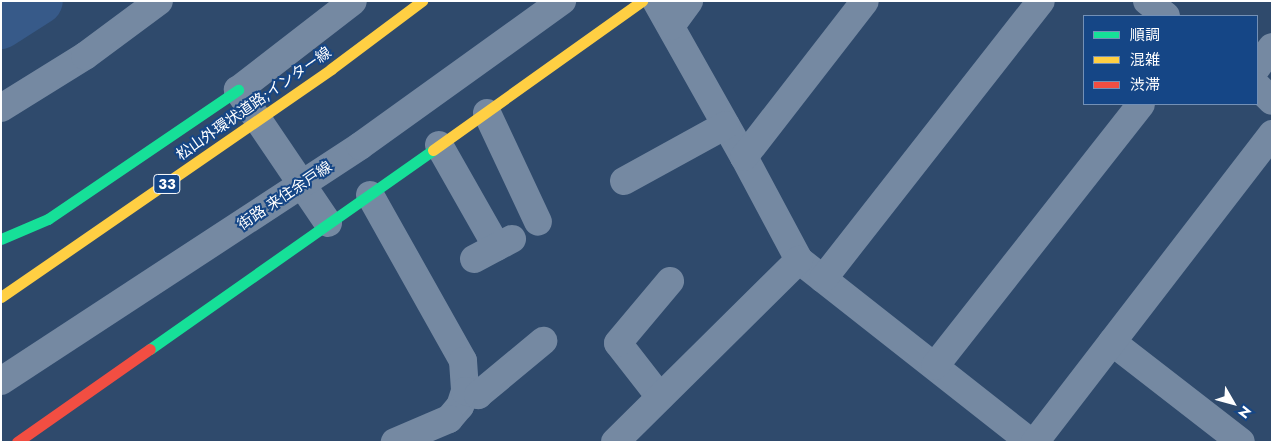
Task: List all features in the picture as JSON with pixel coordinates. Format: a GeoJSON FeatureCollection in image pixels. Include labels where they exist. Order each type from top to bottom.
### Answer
{"type":"FeatureCollection","features":[{"type":"Feature","properties":{"kind":"main road","name":"松山外環状道路;インター線"},"geometry":{"type":"LineString","coordinates":[[1,297],[216,150],[331,69],[422,1]]}},
{"type":"Feature","properties":{"kind":"main road"},"geometry":{"type":"LineString","coordinates":[[16,442],[370,195],[642,1]]}},
{"type":"Feature","properties":{"kind":"main road"},"geometry":{"type":"LineString","coordinates":[[1,239],[48,220],[238,90]]}},
{"type":"Feature","properties":{"kind":"street"},"geometry":{"type":"LineString","coordinates":[[1,108],[85,56],[159,1]]}},
{"type":"Feature","properties":{"kind":"street"},"geometry":{"type":"LineString","coordinates":[[328,224],[238,90],[353,1]]}},
{"type":"Feature","properties":{"kind":"street","name":"街路 来住余戸線"},"geometry":{"type":"LineString","coordinates":[[1,381],[238,228],[302,183],[360,146],[562,1]]}},
{"type":"Feature","properties":{"kind":"street"},"geometry":{"type":"LineString","coordinates":[[656,1],[744,157],[799,260],[1030,442]]}},
{"type":"Feature","properties":{"kind":"street"},"geometry":{"type":"LineString","coordinates":[[671,26],[689,1]]}},
{"type":"Feature","properties":{"kind":"street"},"geometry":{"type":"LineString","coordinates":[[744,157],[865,1]]}},
{"type":"Feature","properties":{"kind":"street"},"geometry":{"type":"LineString","coordinates":[[824,279],[1041,1]]}},
{"type":"Feature","properties":{"kind":"street"},"geometry":{"type":"LineString","coordinates":[[1147,1],[1165,15]]}},
{"type":"Feature","properties":{"kind":"street"},"geometry":{"type":"LineString","coordinates":[[1258,66],[1272,47]]}},
{"type":"Feature","properties":{"kind":"street"},"geometry":{"type":"LineString","coordinates":[[1258,87],[1272,101]]}},
{"type":"Feature","properties":{"kind":"street"},"geometry":{"type":"LineString","coordinates":[[935,366],[1140,105]]}},
{"type":"Feature","properties":{"kind":"street"},"geometry":{"type":"LineString","coordinates":[[487,112],[538,222]]}},
{"type":"Feature","properties":{"kind":"street"},"geometry":{"type":"LineString","coordinates":[[624,181],[726,125]]}},
{"type":"Feature","properties":{"kind":"street"},"geometry":{"type":"LineString","coordinates":[[1035,442],[1272,134]]}},
{"type":"Feature","properties":{"kind":"street"},"geometry":{"type":"LineString","coordinates":[[439,146],[494,249]]}},
{"type":"Feature","properties":{"kind":"street"},"geometry":{"type":"LineString","coordinates":[[370,195],[463,362],[465,391],[460,406],[449,419],[395,442]]}},
{"type":"Feature","properties":{"kind":"street"},"geometry":{"type":"LineString","coordinates":[[1,248],[48,220]]}},
{"type":"Feature","properties":{"kind":"street"},"geometry":{"type":"LineString","coordinates":[[615,442],[799,260]]}},
{"type":"Feature","properties":{"kind":"street"},"geometry":{"type":"LineString","coordinates":[[660,397],[618,343],[670,281]]}},
{"type":"Feature","properties":{"kind":"street"},"geometry":{"type":"LineString","coordinates":[[465,391],[478,395],[543,341]]}},
{"type":"Feature","properties":{"kind":"street"},"geometry":{"type":"LineString","coordinates":[[1112,342],[1241,442]]}},
{"type":"Feature","properties":{"kind":"waterway"},"geometry":{"type":"LineString","coordinates":[[1,26],[40,1]]}},
{"type":"Feature","properties":{"kind":"traffic: fast"},"geometry":{"type":"LineString","coordinates":[[1,239],[48,219],[238,90]]}},
{"type":"Feature","properties":{"kind":"traffic: fast"},"geometry":{"type":"LineString","coordinates":[[150,349],[433,150]]}},
{"type":"Feature","properties":{"kind":"traffic: slow"},"geometry":{"type":"LineString","coordinates":[[331,69],[422,1]]}},
{"type":"Feature","properties":{"kind":"traffic: slow"},"geometry":{"type":"LineString","coordinates":[[433,150],[642,1]]}},
{"type":"Feature","properties":{"kind":"traffic: slow"},"geometry":{"type":"LineString","coordinates":[[1,297],[331,69]]}},
{"type":"Feature","properties":{"kind":"traffic: jam"},"geometry":{"type":"LineString","coordinates":[[17,442],[150,349]]}}]}
